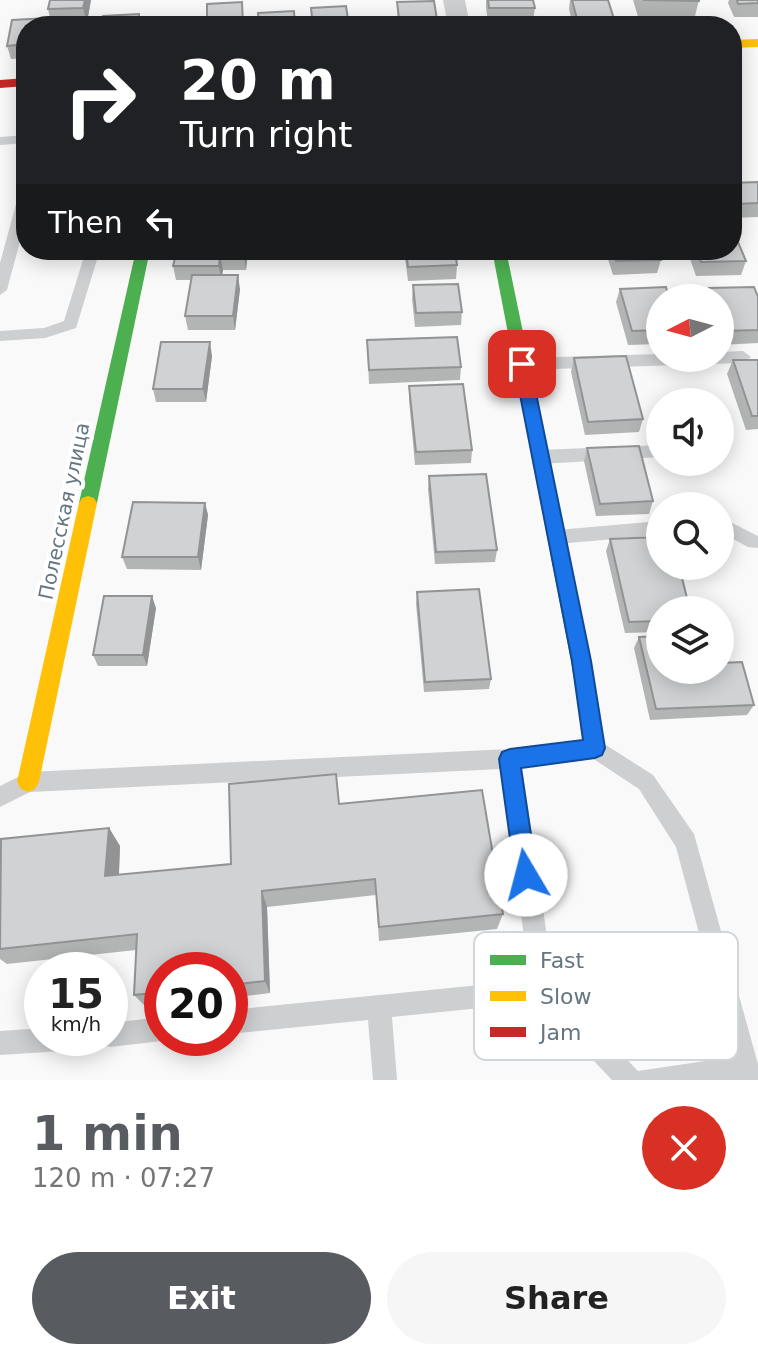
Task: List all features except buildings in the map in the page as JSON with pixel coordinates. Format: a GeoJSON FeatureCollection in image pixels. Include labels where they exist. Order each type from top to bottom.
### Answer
{"type":"FeatureCollection","features":[{"type":"Feature","properties":{"kind":"street","name":"Полесская улица"},"geometry":{"type":"LineString","coordinates":[[28,782],[141,260]]}},
{"type":"Feature","properties":{"kind":"street"},"geometry":{"type":"LineString","coordinates":[[501,260],[557,537],[595,748]]}},
{"type":"Feature","properties":{"kind":"lane"},"geometry":{"type":"LineString","coordinates":[[0,290],[16,230]]}},
{"type":"Feature","properties":{"kind":"lane"},"geometry":{"type":"LineString","coordinates":[[0,336],[45,333],[71,324],[90,260]]}},
{"type":"Feature","properties":{"kind":"lane"},"geometry":{"type":"LineString","coordinates":[[734,357],[743,357]]}},
{"type":"Feature","properties":{"kind":"lane"},"geometry":{"type":"LineString","coordinates":[[522,364],[646,360]]}},
{"type":"Feature","properties":{"kind":"lane"},"geometry":{"type":"LineString","coordinates":[[540,457],[646,452]]}},
{"type":"Feature","properties":{"kind":"lane"},"geometry":{"type":"LineString","coordinates":[[557,537],[646,529]]}},
{"type":"Feature","properties":{"kind":"lane"},"geometry":{"type":"LineString","coordinates":[[734,531],[754,542]]}},
{"type":"Feature","properties":{"kind":"lane"},"geometry":{"type":"LineString","coordinates":[[0,797],[28,782],[510,759],[595,748],[646,782],[686,842],[710,932]]}},
{"type":"Feature","properties":{"kind":"lane"},"geometry":{"type":"LineString","coordinates":[[510,759],[535,932]]}},
{"type":"Feature","properties":{"kind":"lane"},"geometry":{"type":"LineString","coordinates":[[248,1020],[474,997]]}},
{"type":"Feature","properties":{"kind":"lane"},"geometry":{"type":"LineString","coordinates":[[379,1007],[385,1080]]}},
{"type":"Feature","properties":{"kind":"lane"},"geometry":{"type":"LineString","coordinates":[[646,1080],[748,1074],[738,1037]]}},
{"type":"Feature","properties":{"kind":"lane"},"geometry":{"type":"LineString","coordinates":[[0,1043],[24,1041]]}},
{"type":"Feature","properties":{"kind":"lane"},"geometry":{"type":"LineString","coordinates":[[610,1060],[629,1080]]}},
{"type":"Feature","properties":{"kind":"traffic: fast"},"geometry":{"type":"LineString","coordinates":[[88,503],[141,260]]}},
{"type":"Feature","properties":{"kind":"traffic: fast"},"geometry":{"type":"LineString","coordinates":[[501,260],[581,661],[595,748]]}},
{"type":"Feature","properties":{"kind":"traffic: slow"},"geometry":{"type":"LineString","coordinates":[[742,44],[758,43]]}},
{"type":"Feature","properties":{"kind":"traffic: slow"},"geometry":{"type":"LineString","coordinates":[[28,782],[88,503]]}},
{"type":"Feature","properties":{"kind":"traffic: jam"},"geometry":{"type":"LineString","coordinates":[[0,84],[16,83]]}},
{"type":"Feature","properties":{"kind":"route"},"geometry":{"type":"LineString","coordinates":[[522,364],[581,661],[595,748],[510,759],[526,875]]}}]}
